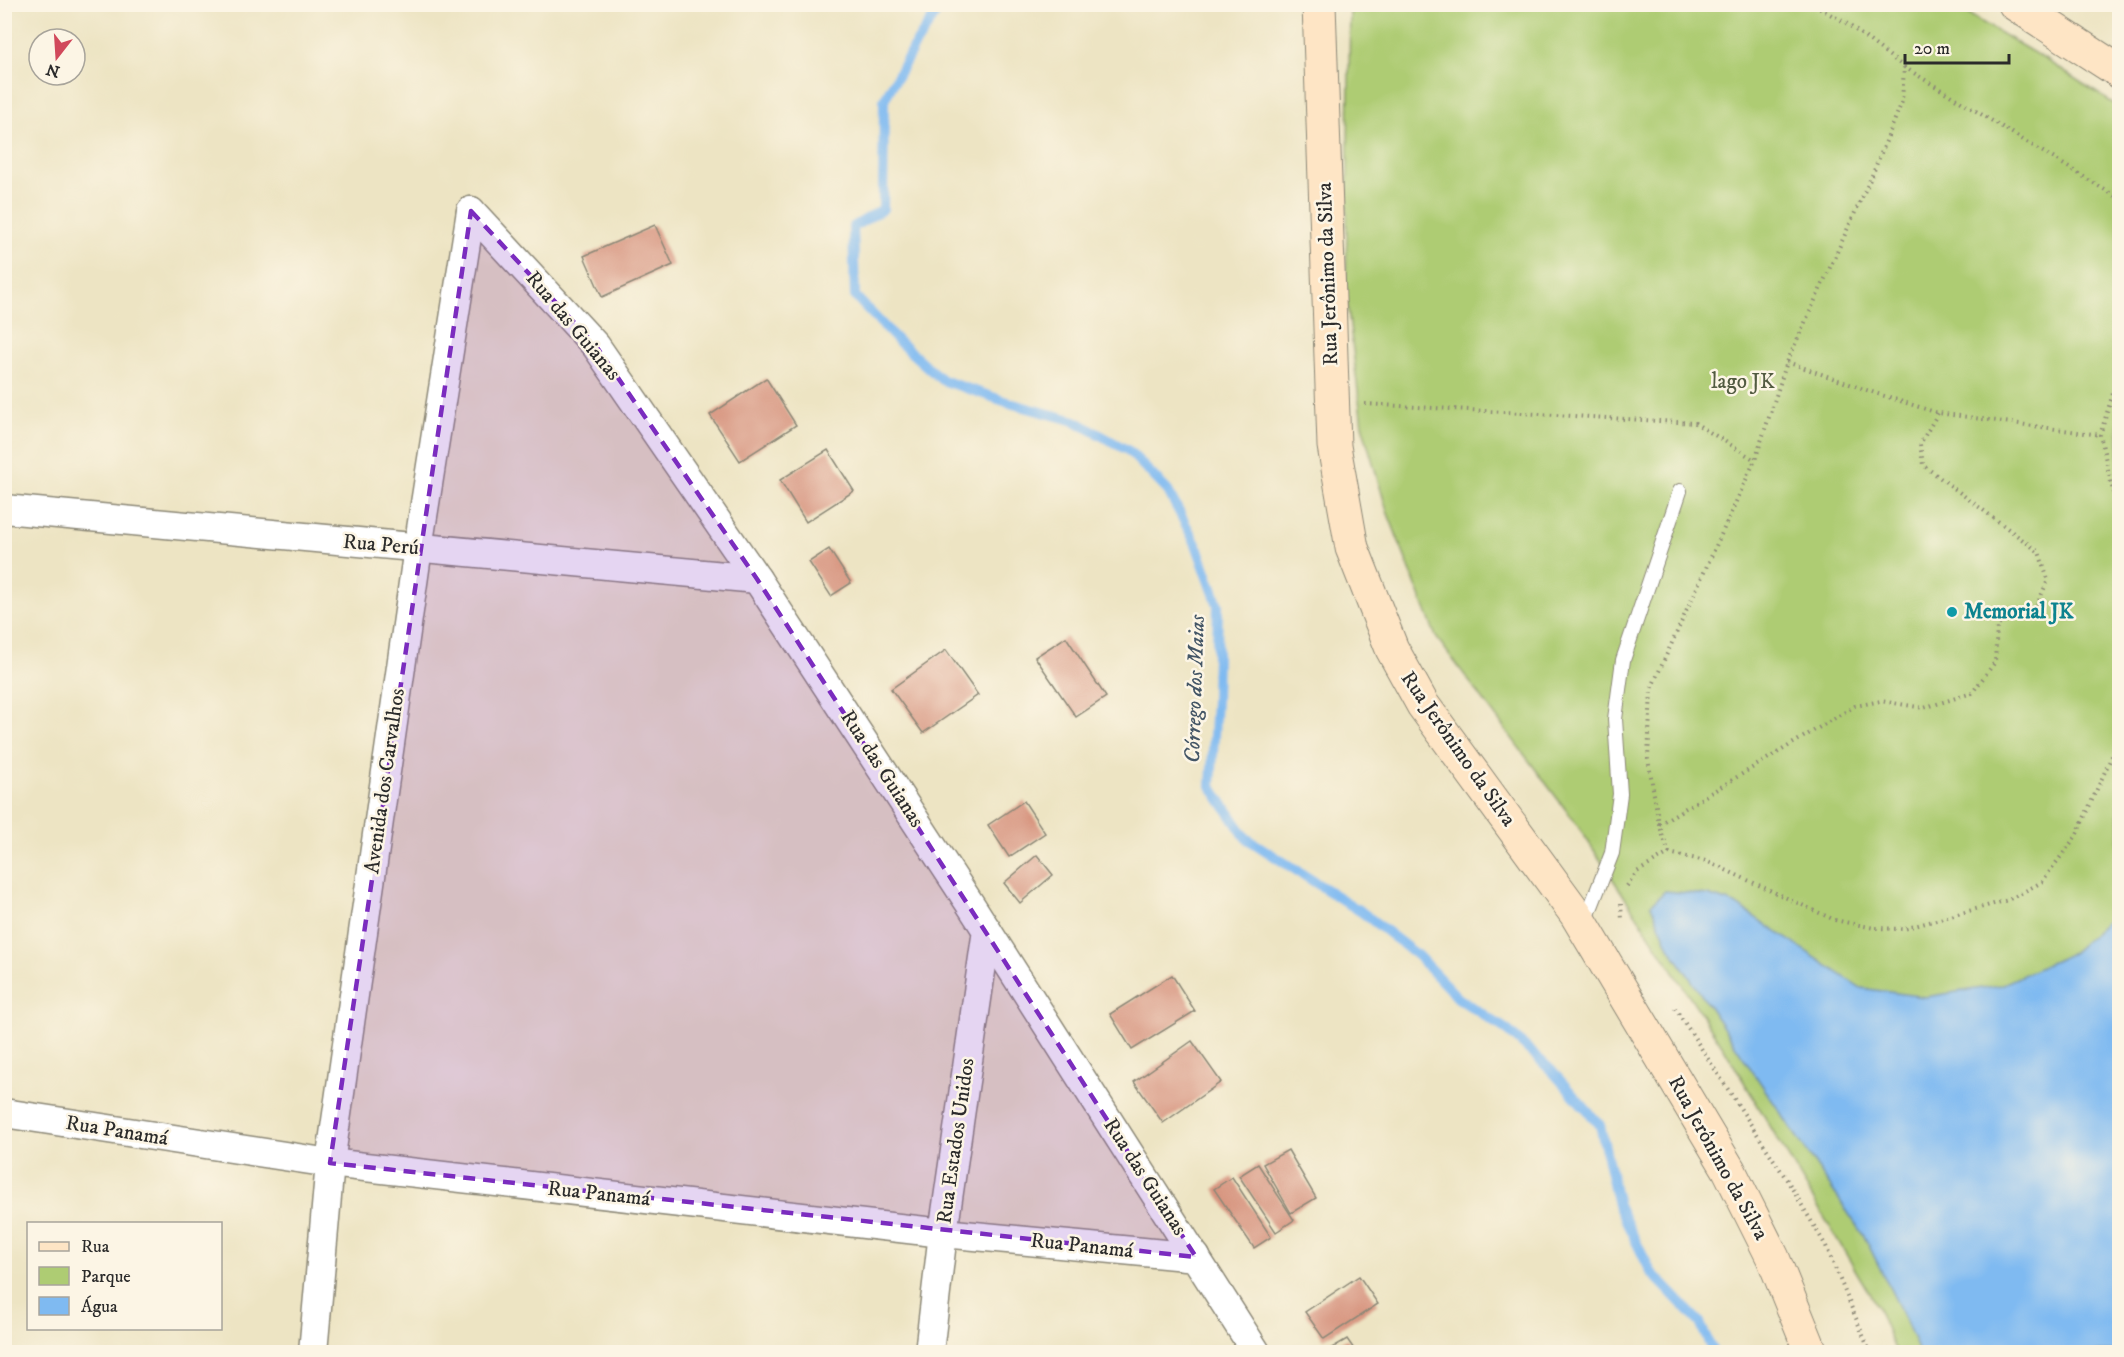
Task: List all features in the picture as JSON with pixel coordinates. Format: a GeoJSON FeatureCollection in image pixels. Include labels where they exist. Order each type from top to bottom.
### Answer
{"type":"FeatureCollection","features":[{"type":"Feature","properties":{"kind":"main road","name":"Rua Jerônimo da Silva"},"geometry":{"type":"LineString","coordinates":[[1319,4],[1334,446],[1352,548],[1392,649],[1423,705],[1583,926],[1729,1170],[1773,1258],[1811,1353]]}},
{"type":"Feature","properties":{"kind":"main road"},"geometry":{"type":"LineString","coordinates":[[2015,4],[2120,72]]}},
{"type":"Feature","properties":{"kind":"street","name":"Avenida dos Carvalhos"},"geometry":{"type":"LineString","coordinates":[[313,1353],[330,1163],[418,548],[471,211]]}},
{"type":"Feature","properties":{"kind":"street","name":"Rua das Guianas"},"geometry":{"type":"LineString","coordinates":[[471,211],[596,346],[757,579],[987,930],[1256,1353]]}},
{"type":"Feature","properties":{"kind":"street","name":"Rua Perú"},"geometry":{"type":"LineString","coordinates":[[4,509],[757,579]]}},
{"type":"Feature","properties":{"kind":"street","name":"Rua Estados Unidos"},"geometry":{"type":"LineString","coordinates":[[929,1353],[943,1233],[987,930]]}},
{"type":"Feature","properties":{"kind":"street","name":"Rua Panamá"},"geometry":{"type":"LineString","coordinates":[[4,1113],[330,1163],[943,1233],[1196,1257]]}},
{"type":"Feature","properties":{"kind":"lane"},"geometry":{"type":"LineString","coordinates":[[1583,926],[1611,854],[1620,794],[1615,719],[1623,660],[1680,491]]}},
{"type":"Feature","properties":{"kind":"path"},"geometry":{"type":"LineString","coordinates":[[1812,4],[1846,23],[1904,67],[2120,199]]}},
{"type":"Feature","properties":{"kind":"path"},"geometry":{"type":"LineString","coordinates":[[1669,853],[1659,824],[1648,759],[1651,689],[1755,460],[1787,362],[1873,173],[1902,102],[1904,67]]}},
{"type":"Feature","properties":{"kind":"path"},"geometry":{"type":"LineString","coordinates":[[1787,362],[1938,413],[2100,435]]}},
{"type":"Feature","properties":{"kind":"path"},"geometry":{"type":"LineString","coordinates":[[2120,371],[2100,435],[2120,521]]}},
{"type":"Feature","properties":{"kind":"path"},"geometry":{"type":"LineString","coordinates":[[1332,405],[1374,404],[1695,423],[1755,460]]}},
{"type":"Feature","properties":{"kind":"path"},"geometry":{"type":"LineString","coordinates":[[1659,824],[1855,706],[1881,701],[1924,708],[1972,693],[1995,662],[1997,626],[2037,605],[2048,580],[2039,552],[1923,465],[1920,444],[1938,413]]}},
{"type":"Feature","properties":{"kind":"path"},"geometry":{"type":"LineString","coordinates":[[1622,926],[1620,906],[1627,886],[1637,872],[1669,853],[1706,861],[1835,920],[1874,928],[1904,929],[2008,900],[2042,882],[2076,836],[2120,738]]}},
{"type":"Feature","properties":{"kind":"path"},"geometry":{"type":"LineString","coordinates":[[1673,1005],[1787,1180],[1826,1246],[1870,1353]]}},
{"type":"Feature","properties":{"kind":"highlighted area"},"geometry":{"type":"Polygon","coordinates":[[[471,211],[596,346],[757,579],[1196,1257],[330,1163],[471,211]]]}},
{"type":"Feature","properties":{"kind":"green space","name":"lago JK"},"geometry":{"type":"Polygon","coordinates":[[[1951,4],[2046,60],[2119,107],[2119,1352],[1896,1352],[1878,1308],[1725,1050],[1578,826],[1436,637],[1387,511],[1362,425],[1346,292],[1350,5],[1951,4]]]}},
{"type":"Feature","properties":{"kind":"water"},"geometry":{"type":"Polygon","coordinates":[[[1665,891],[1708,895],[1735,904],[1861,988],[1925,997],[2001,985],[2072,953],[2119,911],[2119,1352],[1919,1352],[1865,1238],[1669,947],[1651,905],[1665,891]]]}},
{"type":"Feature","properties":{"kind":"building"},"geometry":{"type":"Polygon","coordinates":[[[655,225],[673,265],[602,297],[584,256],[655,225]]]}},
{"type":"Feature","properties":{"kind":"building"},"geometry":{"type":"Polygon","coordinates":[[[766,378],[796,425],[740,461],[710,415],[766,378]]]}},
{"type":"Feature","properties":{"kind":"building"},"geometry":{"type":"Polygon","coordinates":[[[828,450],[854,491],[806,522],[780,480],[828,450]]]}},
{"type":"Feature","properties":{"kind":"building"},"geometry":{"type":"Polygon","coordinates":[[[829,549],[851,583],[831,596],[809,562],[829,549]]]}},
{"type":"Feature","properties":{"kind":"building"},"geometry":{"type":"Polygon","coordinates":[[[1066,637],[1106,697],[1076,717],[1035,657],[1066,637]]]}},
{"type":"Feature","properties":{"kind":"building"},"geometry":{"type":"Polygon","coordinates":[[[946,650],[978,695],[923,733],[891,689],[946,650]]]}},
{"type":"Feature","properties":{"kind":"building"},"geometry":{"type":"Polygon","coordinates":[[[1024,801],[1045,833],[1009,857],[988,825],[1024,801]]]}},
{"type":"Feature","properties":{"kind":"building"},"geometry":{"type":"Polygon","coordinates":[[[1037,855],[1053,875],[1020,903],[1004,883],[1037,855]]]}},
{"type":"Feature","properties":{"kind":"building"},"geometry":{"type":"Polygon","coordinates":[[[1172,975],[1195,1011],[1132,1050],[1110,1014],[1172,975]]]}},
{"type":"Feature","properties":{"kind":"building"},"geometry":{"type":"Polygon","coordinates":[[[1192,1041],[1221,1082],[1163,1123],[1134,1082],[1192,1041]]]}},
{"type":"Feature","properties":{"kind":"building"},"geometry":{"type":"Polygon","coordinates":[[[1288,1150],[1316,1198],[1291,1213],[1263,1164],[1288,1150]]]}},
{"type":"Feature","properties":{"kind":"building"},"geometry":{"type":"Polygon","coordinates":[[[1258,1164],[1294,1220],[1276,1232],[1239,1176],[1258,1164]]]}},
{"type":"Feature","properties":{"kind":"building"},"geometry":{"type":"Polygon","coordinates":[[[1232,1177],[1271,1237],[1254,1248],[1214,1189],[1232,1177]]]}},
{"type":"Feature","properties":{"kind":"building"},"geometry":{"type":"Polygon","coordinates":[[[1359,1276],[1378,1304],[1324,1339],[1305,1312],[1359,1276]]]}},
{"type":"Feature","properties":{"kind":"building"},"geometry":{"type":"Polygon","coordinates":[[[1347,1339],[1356,1352],[1325,1352],[1347,1339]]]}},
{"type":"Feature","properties":{"kind":"waterway","name":"Córrego dos Maias"},"geometry":{"type":"LineString","coordinates":[[942,4],[913,48],[884,100],[883,209],[853,227],[855,296],[898,341],[942,380],[1013,404],[1075,421],[1129,451],[1168,491],[1196,544],[1218,605],[1211,786],[1246,838],[1363,913],[1418,956],[1458,998],[1507,1030],[1552,1071],[1600,1125],[1618,1205],[1651,1272],[1700,1323],[1713,1352]]}},
{"type":"Feature","properties":{"kind":"place","name":"Memorial JK"},"geometry":{"type":"Point","coordinates":[1952,612]}}]}
